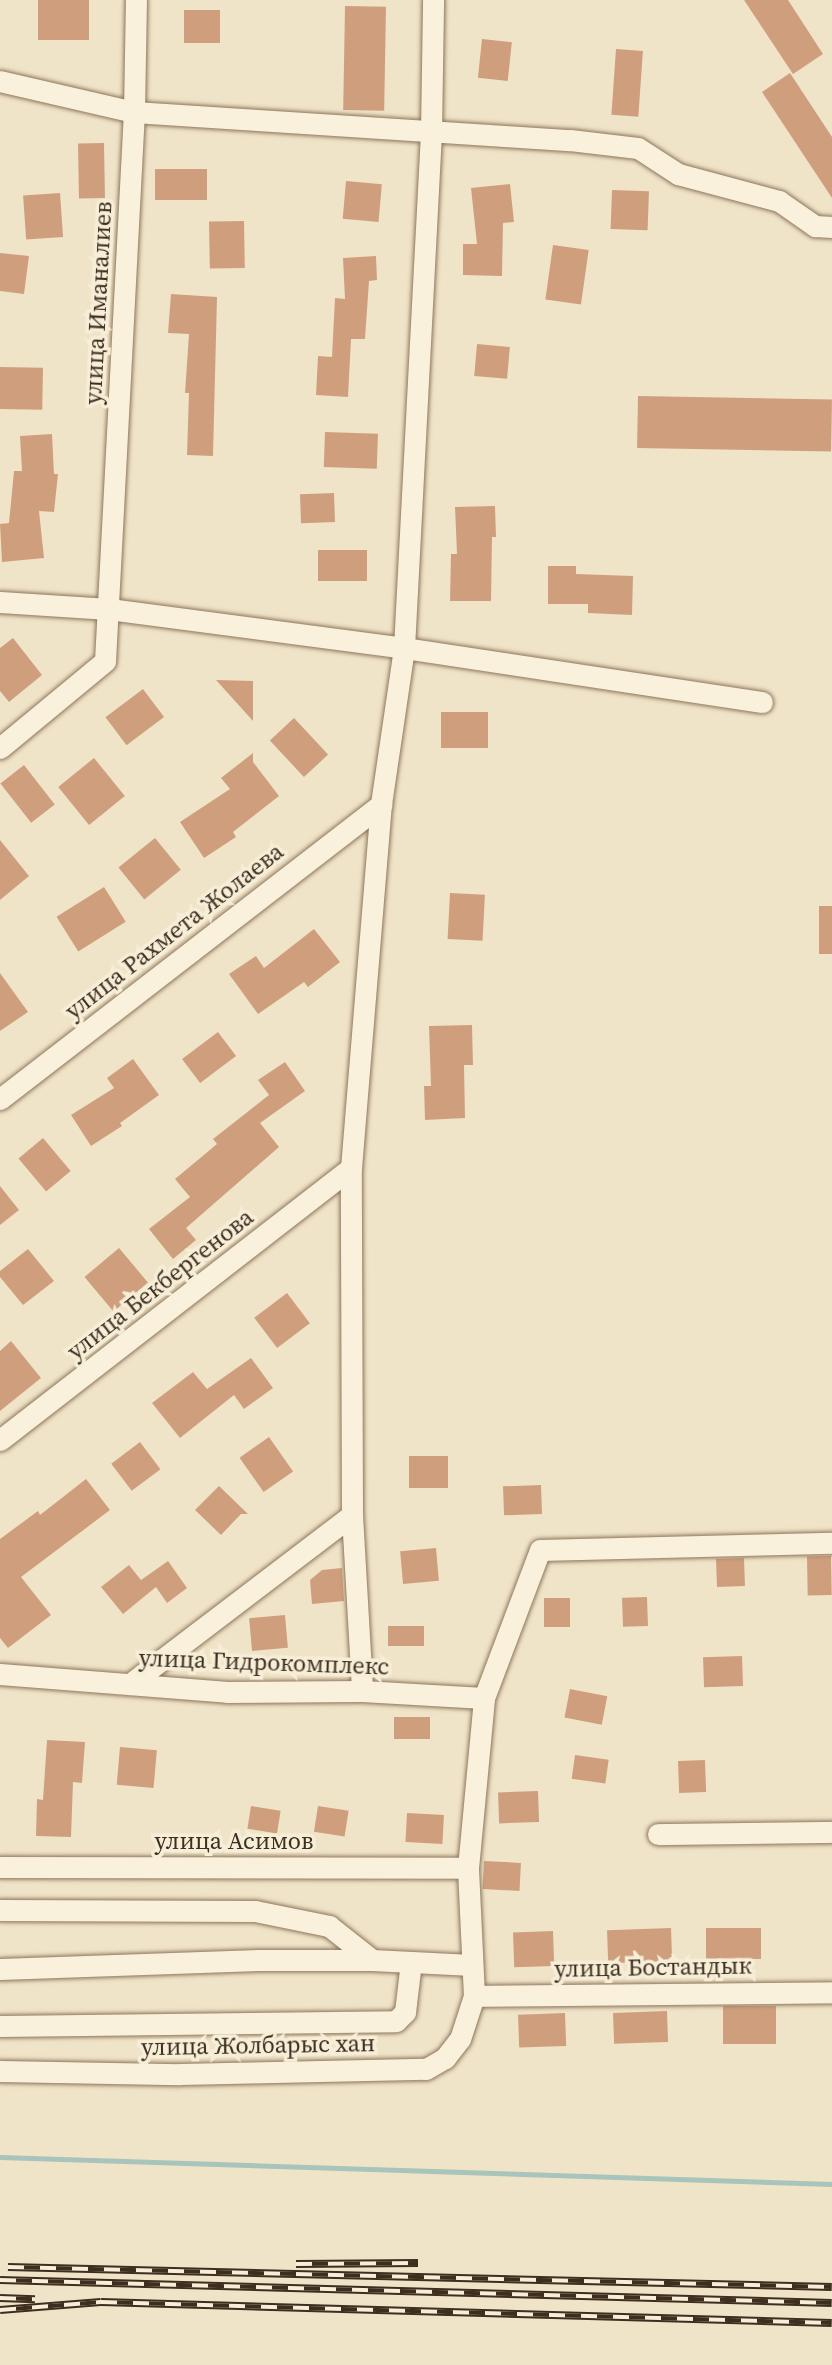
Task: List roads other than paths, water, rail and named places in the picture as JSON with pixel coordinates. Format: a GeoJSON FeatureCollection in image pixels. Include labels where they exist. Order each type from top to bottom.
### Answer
{"type":"FeatureCollection","features":[{"type":"Feature","properties":{"kind":"street","name":"улица Иманалиев"},"geometry":{"type":"LineString","coordinates":[[0,747],[105,662],[134,112],[136,0]]}},
{"type":"Feature","properties":{"kind":"street"},"geometry":{"type":"LineString","coordinates":[[362,1691],[352,1515],[351,1168],[381,804],[404,648],[431,132],[433,0]]}},
{"type":"Feature","properties":{"kind":"street"},"geometry":{"type":"LineString","coordinates":[[0,81],[134,112],[570,140],[638,148],[678,174],[779,201],[815,226],[832,227]]}},
{"type":"Feature","properties":{"kind":"street"},"geometry":{"type":"LineString","coordinates":[[0,602],[108,609],[404,648],[762,702]]}},
{"type":"Feature","properties":{"kind":"street","name":"улица Рахмета Жолаева"},"geometry":{"type":"LineString","coordinates":[[0,1099],[381,804]]}},
{"type":"Feature","properties":{"kind":"street","name":"улица Бекбергенова"},"geometry":{"type":"LineString","coordinates":[[0,1440],[351,1168]]}},
{"type":"Feature","properties":{"kind":"street"},"geometry":{"type":"LineString","coordinates":[[130,1684],[352,1515]]}},
{"type":"Feature","properties":{"kind":"street"},"geometry":{"type":"LineString","coordinates":[[474,1996],[468,1868],[484,1698],[540,1550],[832,1543]]}},
{"type":"Feature","properties":{"kind":"street","name":"улица Гидрокомплекс"},"geometry":{"type":"LineString","coordinates":[[0,1674],[227,1692],[362,1691],[484,1698]]}},
{"type":"Feature","properties":{"kind":"street"},"geometry":{"type":"LineString","coordinates":[[658,1834],[832,1832]]}},
{"type":"Feature","properties":{"kind":"street","name":"улица Асимов"},"geometry":{"type":"LineString","coordinates":[[0,1867],[468,1868]]}},
{"type":"Feature","properties":{"kind":"street"},"geometry":{"type":"LineString","coordinates":[[0,1910],[255,1911],[329,1926],[372,1960]]}},
{"type":"Feature","properties":{"kind":"street"},"geometry":{"type":"LineString","coordinates":[[0,1969],[372,1960],[472,1965]]}},
{"type":"Feature","properties":{"kind":"street"},"geometry":{"type":"LineString","coordinates":[[0,2026],[396,2021],[405,2012],[411,1962]]}},
{"type":"Feature","properties":{"kind":"street","name":"улица Бостандык"},"geometry":{"type":"LineString","coordinates":[[474,1996],[832,1992]]}},
{"type":"Feature","properties":{"kind":"street","name":"улица Жолбарыс хан"},"geometry":{"type":"LineString","coordinates":[[0,2071],[180,2074],[426,2069],[446,2057],[460,2039],[474,1996]]}},
{"type":"Feature","properties":{"kind":"waterway"},"geometry":{"type":"LineString","coordinates":[[0,2157],[832,2184]]}},
{"type":"Feature","properties":{"kind":"railway"},"geometry":{"type":"LineString","coordinates":[[296,2264],[418,2263]]}},
{"type":"Feature","properties":{"kind":"railway"},"geometry":{"type":"LineString","coordinates":[[8,2267],[832,2287]]}},
{"type":"Feature","properties":{"kind":"railway"},"geometry":{"type":"LineString","coordinates":[[0,2280],[832,2303]]}},
{"type":"Feature","properties":{"kind":"railway"},"geometry":{"type":"LineString","coordinates":[[0,2298],[35,2299]]}},
{"type":"Feature","properties":{"kind":"railway"},"geometry":{"type":"LineString","coordinates":[[0,2310],[101,2302],[832,2323]]}}]}
